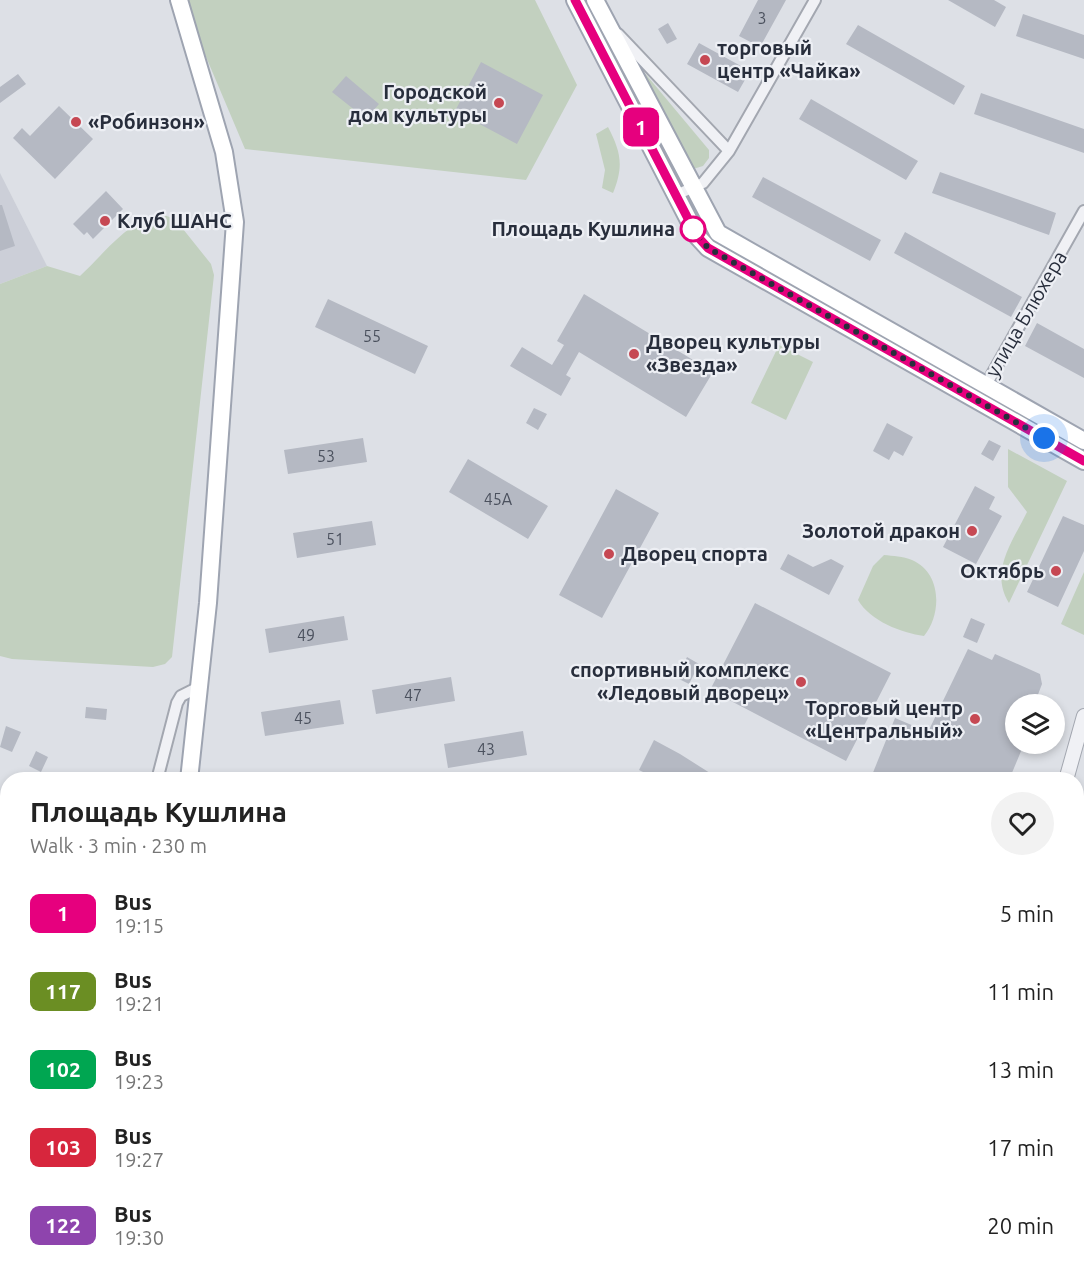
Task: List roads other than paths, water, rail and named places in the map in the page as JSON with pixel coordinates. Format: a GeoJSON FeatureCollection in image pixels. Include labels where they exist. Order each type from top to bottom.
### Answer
{"type":"FeatureCollection","features":[{"type":"Feature","properties":{"kind":"main road"},"geometry":{"type":"LineString","coordinates":[[179,0],[224,152],[235,222],[208,603],[190,772]]}},
{"type":"Feature","properties":{"kind":"main road"},"geometry":{"type":"LineString","coordinates":[[575,0],[697,236],[708,248],[1084,461]]}},
{"type":"Feature","properties":{"kind":"main road"},"geometry":{"type":"LineString","coordinates":[[595,0],[718,233],[1084,441]]}},
{"type":"Feature","properties":{"kind":"street"},"geometry":{"type":"LineString","coordinates":[[676,195],[693,189],[708,178],[729,152],[815,0]]}},
{"type":"Feature","properties":{"kind":"street"},"geometry":{"type":"LineString","coordinates":[[606,21],[729,152]]}},
{"type":"Feature","properties":{"kind":"street","name":"улица Блюхера"},"geometry":{"type":"LineString","coordinates":[[986,385],[1084,211]]}},
{"type":"Feature","properties":{"kind":"street"},"geometry":{"type":"LineString","coordinates":[[159,772],[177,703],[181,696],[199,687]]}},
{"type":"Feature","properties":{"kind":"street"},"geometry":{"type":"LineString","coordinates":[[1068,772],[1084,716]]}},
{"type":"Feature","properties":{"kind":"place","name":"торговый центр «Чайка»"},"geometry":{"type":"Point","coordinates":[705,60]}},
{"type":"Feature","properties":{"kind":"place","name":"Городской дом культуры"},"geometry":{"type":"Point","coordinates":[499,103]}},
{"type":"Feature","properties":{"kind":"place","name":"«Робинзон»"},"geometry":{"type":"Point","coordinates":[76,122]}},
{"type":"Feature","properties":{"kind":"place","name":"Клуб ШАНС"},"geometry":{"type":"Point","coordinates":[105,221]}},
{"type":"Feature","properties":{"kind":"place","name":"Площадь Кушлина"},"geometry":{"type":"Point","coordinates":[693,229]}},
{"type":"Feature","properties":{"kind":"place","name":"Дворец культуры «Звезда»"},"geometry":{"type":"Point","coordinates":[634,354]}},
{"type":"Feature","properties":{"kind":"place","name":"Золотой дракон"},"geometry":{"type":"Point","coordinates":[972,531]}},
{"type":"Feature","properties":{"kind":"place","name":"Дворец спорта"},"geometry":{"type":"Point","coordinates":[609,554]}},
{"type":"Feature","properties":{"kind":"place","name":"Октябрь"},"geometry":{"type":"Point","coordinates":[1056,571]}},
{"type":"Feature","properties":{"kind":"place","name":"спортивный комплекс «Ледовый дворец»"},"geometry":{"type":"Point","coordinates":[801,682]}},
{"type":"Feature","properties":{"kind":"place","name":"Торговый центр «Центральный»"},"geometry":{"type":"Point","coordinates":[975,719]}}]}
